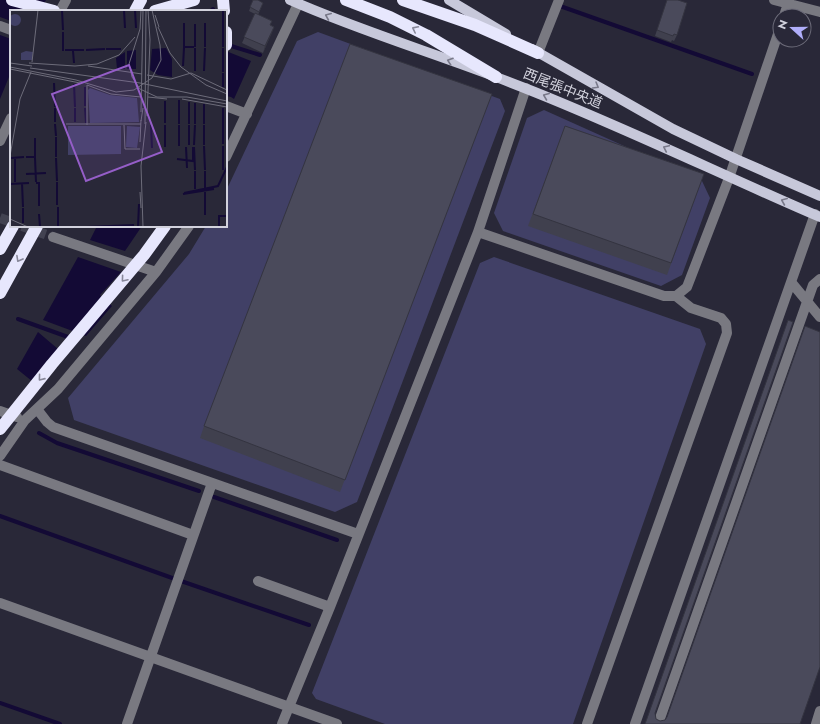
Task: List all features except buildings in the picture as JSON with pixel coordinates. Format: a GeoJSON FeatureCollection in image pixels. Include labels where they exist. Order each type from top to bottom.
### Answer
{"type":"FeatureCollection","features":[{"type":"Feature","properties":{"kind":"highway"},"geometry":{"type":"LineString","coordinates":[[12,0],[50,10]]}},
{"type":"Feature","properties":{"kind":"highway"},"geometry":{"type":"LineString","coordinates":[[135,10],[141,0]]}},
{"type":"Feature","properties":{"kind":"highway"},"geometry":{"type":"LineString","coordinates":[[162,10],[167,0]]}},
{"type":"Feature","properties":{"kind":"highway"},"geometry":{"type":"LineString","coordinates":[[159,10],[194,0]]}},
{"type":"Feature","properties":{"kind":"highway"},"geometry":{"type":"LineString","coordinates":[[223,0],[224,10]]}},
{"type":"Feature","properties":{"kind":"highway"},"geometry":{"type":"LineString","coordinates":[[346,0],[390,17],[421,32],[496,77]]}},
{"type":"Feature","properties":{"kind":"highway"},"geometry":{"type":"LineString","coordinates":[[403,0],[475,25],[538,53]]}},
{"type":"Feature","properties":{"kind":"highway"},"geometry":{"type":"LineString","coordinates":[[0,249],[12,227]]}},
{"type":"Feature","properties":{"kind":"highway"},"geometry":{"type":"LineString","coordinates":[[0,293],[37,227]]}},
{"type":"Feature","properties":{"kind":"highway"},"geometry":{"type":"LineString","coordinates":[[0,429],[52,364],[144,255],[165,227]]}},
{"type":"Feature","properties":{"kind":"main road","name":"西尾張中央道"},"geometry":{"type":"LineString","coordinates":[[448,0],[538,53],[673,129],[820,196]]}},
{"type":"Feature","properties":{"kind":"main road","name":"西尾張中央道"},"geometry":{"type":"LineString","coordinates":[[294,2],[372,33],[526,88],[605,120],[730,178],[817,216]]}},
{"type":"Feature","properties":{"kind":"street"},"geometry":{"type":"LineString","coordinates":[[61,10],[66,0]]}},
{"type":"Feature","properties":{"kind":"street"},"geometry":{"type":"LineString","coordinates":[[538,53],[559,0]]}},
{"type":"Feature","properties":{"kind":"street"},"geometry":{"type":"LineString","coordinates":[[774,0],[789,2],[820,12]]}},
{"type":"Feature","properties":{"kind":"street"},"geometry":{"type":"LineString","coordinates":[[227,155],[247,114],[294,2]]}},
{"type":"Feature","properties":{"kind":"street"},"geometry":{"type":"LineString","coordinates":[[0,26],[10,30]]}},
{"type":"Feature","properties":{"kind":"street"},"geometry":{"type":"LineString","coordinates":[[676,296],[687,287],[730,178],[773,48]]}},
{"type":"Feature","properties":{"kind":"street"},"geometry":{"type":"LineString","coordinates":[[282,724],[478,232],[526,88]]}},
{"type":"Feature","properties":{"kind":"street"},"geometry":{"type":"LineString","coordinates":[[227,106],[247,114]]}},
{"type":"Feature","properties":{"kind":"street"},"geometry":{"type":"LineString","coordinates":[[0,141],[10,120]]}},
{"type":"Feature","properties":{"kind":"street"},"geometry":{"type":"LineString","coordinates":[[635,724],[791,282],[817,216]]}},
{"type":"Feature","properties":{"kind":"street"},"geometry":{"type":"LineString","coordinates":[[0,456],[25,420],[58,389],[156,272],[188,227]]}},
{"type":"Feature","properties":{"kind":"street"},"geometry":{"type":"LineString","coordinates":[[478,232],[664,296],[676,296],[691,308],[721,318],[726,324],[727,333],[587,724]]}},
{"type":"Feature","properties":{"kind":"street"},"geometry":{"type":"LineString","coordinates":[[53,237],[156,272]]}},
{"type":"Feature","properties":{"kind":"street"},"geometry":{"type":"LineString","coordinates":[[658,724],[796,334],[814,285],[820,279]]}},
{"type":"Feature","properties":{"kind":"street"},"geometry":{"type":"LineString","coordinates":[[791,282],[820,317]]}},
{"type":"Feature","properties":{"kind":"street"},"geometry":{"type":"LineString","coordinates":[[37,409],[53,427],[358,534]]}},
{"type":"Feature","properties":{"kind":"street"},"geometry":{"type":"LineString","coordinates":[[0,411],[25,420]]}},
{"type":"Feature","properties":{"kind":"street"},"geometry":{"type":"LineString","coordinates":[[0,465],[193,535]]}},
{"type":"Feature","properties":{"kind":"street"},"geometry":{"type":"LineString","coordinates":[[127,724],[212,483]]}},
{"type":"Feature","properties":{"kind":"street"},"geometry":{"type":"LineString","coordinates":[[258,581],[330,606]]}},
{"type":"Feature","properties":{"kind":"street"},"geometry":{"type":"LineString","coordinates":[[0,603],[337,724]]}},
{"type":"Feature","properties":{"kind":"street"},"geometry":{"type":"LineString","coordinates":[[816,724],[820,711]]}},
{"type":"Feature","properties":{"kind":"shaded area"},"geometry":{"type":"Polygon","coordinates":[[[0,0],[46,0],[41,10],[10,10],[10,21],[0,17],[0,0]]]}},
{"type":"Feature","properties":{"kind":"shaded area"},"geometry":{"type":"Polygon","coordinates":[[[318,32],[500,99],[505,111],[357,502],[335,512],[74,420],[68,398],[189,254],[205,227],[227,227],[227,189],[297,41],[318,32]]]}},
{"type":"Feature","properties":{"kind":"shaded area"},"geometry":{"type":"Polygon","coordinates":[[[0,35],[10,39],[10,74],[0,99],[0,35]]]}},
{"type":"Feature","properties":{"kind":"shaded area"},"geometry":{"type":"Polygon","coordinates":[[[227,51],[251,61],[234,99],[227,96],[227,51]]]}},
{"type":"Feature","properties":{"kind":"shaded area"},"geometry":{"type":"Polygon","coordinates":[[[544,110],[702,181],[710,198],[682,275],[661,286],[503,231],[494,213],[527,118],[544,110]]]}},
{"type":"Feature","properties":{"kind":"shaded area"},"geometry":{"type":"Polygon","coordinates":[[[96,227],[141,227],[125,251],[90,240],[96,227]]]}},
{"type":"Feature","properties":{"kind":"shaded area"},"geometry":{"type":"Polygon","coordinates":[[[78,257],[121,272],[100,295],[112,306],[86,336],[43,320],[78,257]]]}},
{"type":"Feature","properties":{"kind":"shaded area"},"geometry":{"type":"Polygon","coordinates":[[[494,257],[700,329],[706,344],[573,724],[385,724],[316,699],[312,693],[480,263],[494,257]]]}},
{"type":"Feature","properties":{"kind":"shaded area"},"geometry":{"type":"Polygon","coordinates":[[[38,332],[65,355],[38,386],[17,369],[38,332]]]}},
{"type":"Feature","properties":{"kind":"waterway"},"geometry":{"type":"LineString","coordinates":[[560,6],[752,74]]}},
{"type":"Feature","properties":{"kind":"waterway"},"geometry":{"type":"LineString","coordinates":[[228,45],[260,55]]}},
{"type":"Feature","properties":{"kind":"waterway"},"geometry":{"type":"LineString","coordinates":[[18,319],[68,337]]}},
{"type":"Feature","properties":{"kind":"waterway"},"geometry":{"type":"LineString","coordinates":[[39,433],[57,443],[199,491]]}},
{"type":"Feature","properties":{"kind":"waterway"},"geometry":{"type":"LineString","coordinates":[[214,497],[337,540]]}},
{"type":"Feature","properties":{"kind":"waterway"},"geometry":{"type":"LineString","coordinates":[[0,516],[175,579]]}},
{"type":"Feature","properties":{"kind":"waterway"},"geometry":{"type":"LineString","coordinates":[[181,581],[309,625]]}},
{"type":"Feature","properties":{"kind":"waterway"},"geometry":{"type":"LineString","coordinates":[[0,703],[60,724]]}},
{"type":"Feature","properties":{"kind":"tunnel"},"geometry":{"type":"LineString","coordinates":[[0,218],[10,222]]}},
{"type":"Feature","properties":{"kind":"tunnel"},"geometry":{"type":"LineString","coordinates":[[25,227],[53,237]]}}]}
